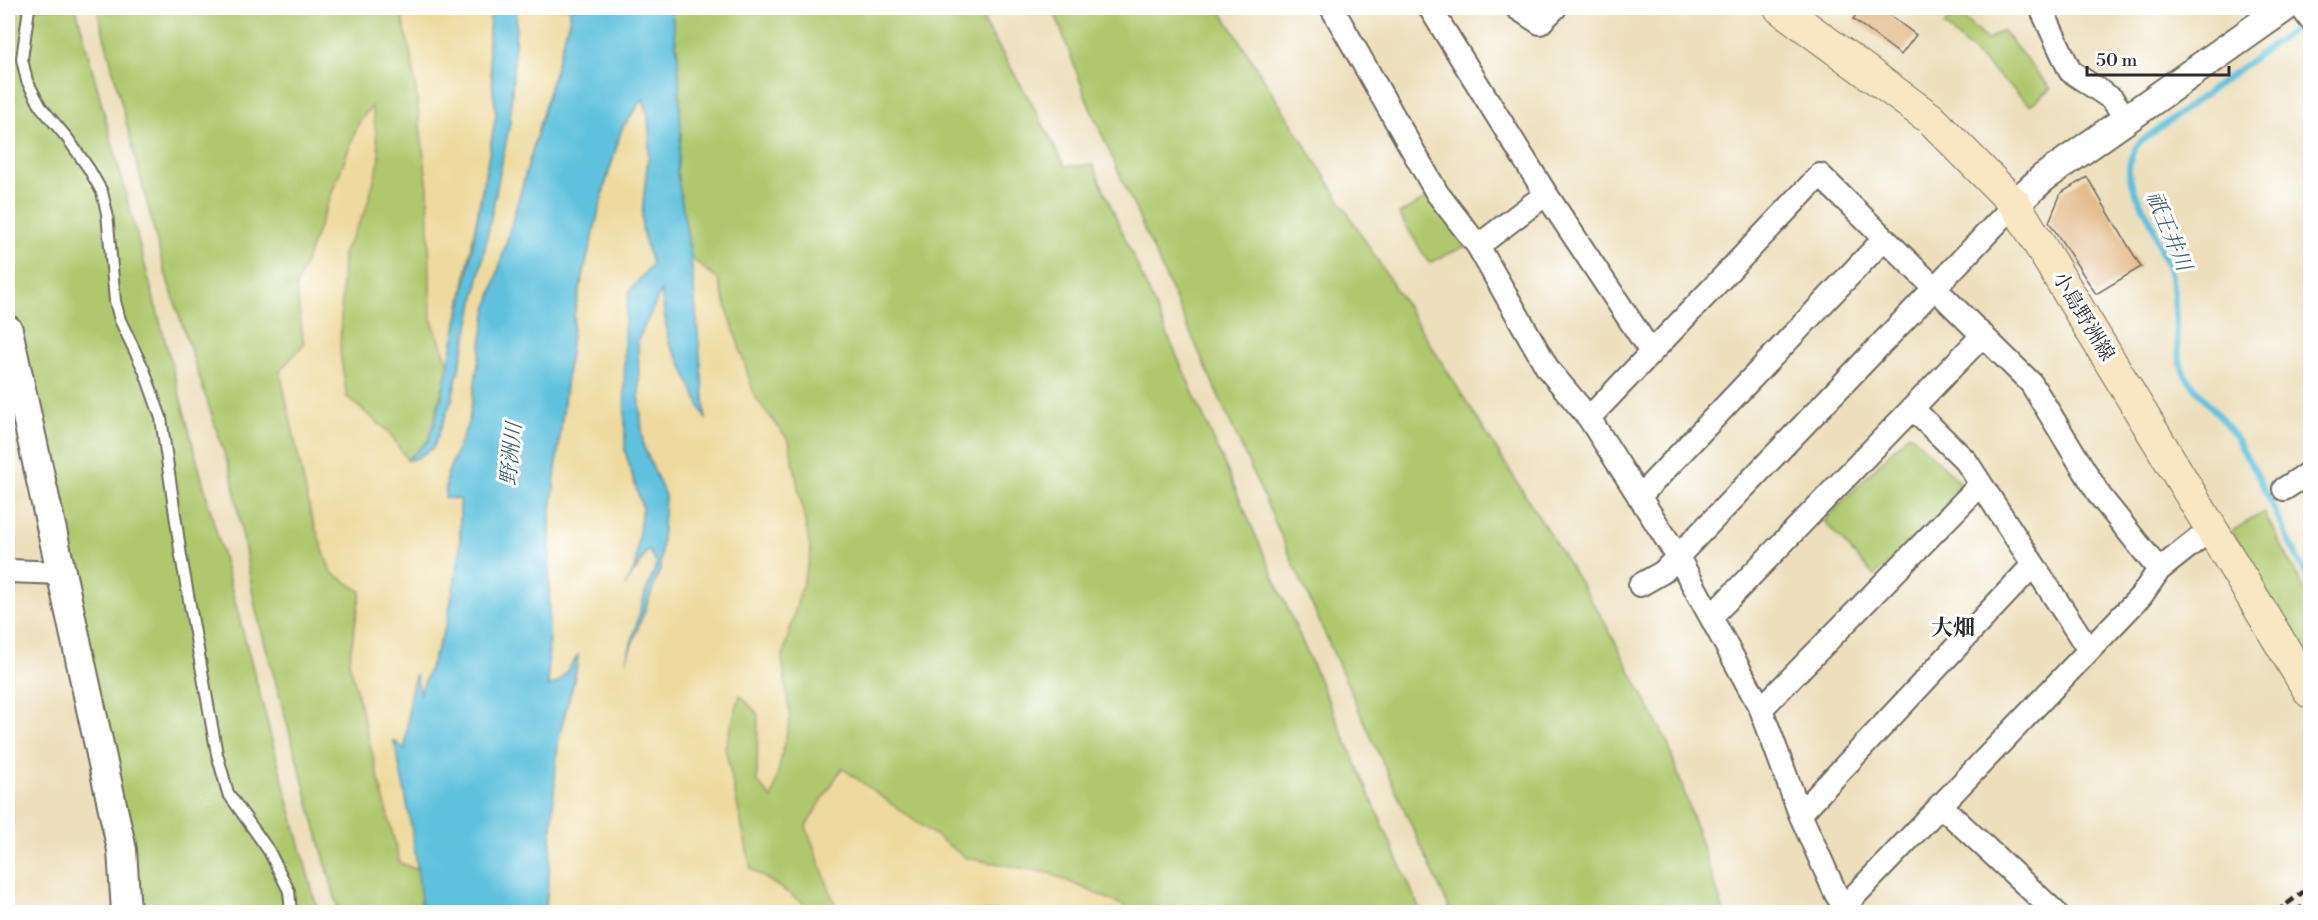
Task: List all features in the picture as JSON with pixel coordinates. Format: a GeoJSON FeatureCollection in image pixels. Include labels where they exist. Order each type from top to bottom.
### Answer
{"type":"FeatureCollection","features":[{"type":"Feature","properties":{"kind":"main road","name":"小島野洲線"},"geometry":{"type":"LineString","coordinates":[[1780,8],[1931,119],[2015,204],[2310,692]]}},
{"type":"Feature","properties":{"kind":"street"},"geometry":{"type":"LineString","coordinates":[[1332,8],[1437,193],[1478,246],[1548,369],[1588,418],[1678,557],[1712,617],[1761,709],[1800,814],[1841,909],[2141,596],[2158,570],[2212,528]]}},
{"type":"Feature","properties":{"kind":"street"},"geometry":{"type":"LineString","coordinates":[[1430,8],[1546,195],[1651,352]]}},
{"type":"Feature","properties":{"kind":"street"},"geometry":{"type":"LineString","coordinates":[[1517,8],[1540,23],[1555,8]]}},
{"type":"Feature","properties":{"kind":"street"},"geometry":{"type":"LineString","coordinates":[[2041,8],[2070,71],[2112,99],[2126,118]]}},
{"type":"Feature","properties":{"kind":"street"},"geometry":{"type":"LineString","coordinates":[[1640,585],[1663,572],[1678,557],[2015,204],[2043,178],[2126,118],[2301,12]]}},
{"type":"Feature","properties":{"kind":"street"},"geometry":{"type":"LineString","coordinates":[[1588,418],[1820,175],[2031,383],[2100,496],[2158,570]]}},
{"type":"Feature","properties":{"kind":"street"},"geometry":{"type":"LineString","coordinates":[[1478,246],[1546,195]]}},
{"type":"Feature","properties":{"kind":"street"},"geometry":{"type":"LineString","coordinates":[[1639,497],[1884,239]]}},
{"type":"Feature","properties":{"kind":"street"},"geometry":{"type":"LineString","coordinates":[[8,330],[122,850],[126,912]]}},
{"type":"Feature","properties":{"kind":"street"},"geometry":{"type":"LineString","coordinates":[[1712,617],[1983,335]]}},
{"type":"Feature","properties":{"kind":"street"},"geometry":{"type":"LineString","coordinates":[[1913,409],[1966,461],[2089,650]]}},
{"type":"Feature","properties":{"kind":"street"},"geometry":{"type":"LineString","coordinates":[[2284,489],[2310,473]]}},
{"type":"Feature","properties":{"kind":"street"},"geometry":{"type":"LineString","coordinates":[[1761,709],[1981,484]]}},
{"type":"Feature","properties":{"kind":"street"},"geometry":{"type":"LineString","coordinates":[[1800,814],[2033,565]]}},
{"type":"Feature","properties":{"kind":"street"},"geometry":{"type":"LineString","coordinates":[[8,571],[62,573]]}},
{"type":"Feature","properties":{"kind":"street"},"geometry":{"type":"LineString","coordinates":[[1940,806],[2055,912]]}},
{"type":"Feature","properties":{"kind":"lane"},"geometry":{"type":"LineString","coordinates":[[29,8],[22,59],[27,81],[41,107],[68,139],[102,192],[107,213],[118,310],[144,370],[161,418],[181,556],[217,754],[225,783],[228,793],[269,851],[289,891],[291,912]]}},
{"type":"Feature","properties":{"kind":"green space"},"geometry":{"type":"Polygon","coordinates":[[[8,8],[76,8],[318,912],[133,912],[8,320],[8,8]]]}},
{"type":"Feature","properties":{"kind":"green space"},"geometry":{"type":"Polygon","coordinates":[[[97,8],[400,8],[412,60],[428,188],[431,318],[449,364],[429,440],[407,460],[389,432],[347,397],[340,353],[343,253],[366,209],[372,108],[360,120],[296,287],[304,344],[280,371],[311,515],[331,572],[361,591],[349,661],[400,863],[419,870],[422,912],[339,912],[256,611],[232,477],[164,269],[97,8]]]}},
{"type":"Feature","properties":{"kind":"green space"},"geometry":{"type":"Polygon","coordinates":[[[671,8],[976,8],[1065,166],[1093,165],[1421,912],[1130,912],[1122,905],[1049,873],[966,858],[842,768],[806,826],[838,912],[814,912],[751,869],[725,747],[740,694],[758,714],[757,781],[790,718],[782,659],[811,553],[789,441],[755,397],[718,280],[691,258],[677,172],[681,134],[678,57],[671,8]]]}},
{"type":"Feature","properties":{"kind":"green space"},"geometry":{"type":"Polygon","coordinates":[[[1053,8],[1219,8],[1603,619],[1667,741],[1724,912],[1451,912],[1090,108],[1053,8]]]}},
{"type":"Feature","properties":{"kind":"green space"},"geometry":{"type":"Polygon","coordinates":[[[1957,10],[1987,41],[2002,30],[2051,89],[2030,105],[1944,25],[1957,10]]]}},
{"type":"Feature","properties":{"kind":"green space"},"geometry":{"type":"Polygon","coordinates":[[[1435,193],[1466,246],[1429,263],[1399,214],[1435,193]]]}},
{"type":"Feature","properties":{"kind":"green space"},"geometry":{"type":"Polygon","coordinates":[[[1909,433],[1966,488],[1874,576],[1824,521],[1909,433]]]}},
{"type":"Feature","properties":{"kind":"green space"},"geometry":{"type":"Polygon","coordinates":[[[2264,512],[2310,600],[2310,667],[2232,531],[2264,512]]]}},
{"type":"Feature","properties":{"kind":"sand"},"geometry":{"type":"Polygon","coordinates":[[[400,8],[491,8],[488,45],[496,116],[449,364],[431,318],[428,188],[412,60],[400,8]]]}},
{"type":"Feature","properties":{"kind":"sand"},"geometry":{"type":"Polygon","coordinates":[[[517,8],[570,8],[570,17],[486,314],[469,421],[447,475],[460,499],[460,553],[447,623],[420,694],[415,676],[410,695],[405,749],[394,742],[419,870],[400,863],[349,661],[361,591],[331,572],[311,515],[280,371],[304,344],[296,287],[360,120],[372,107],[380,158],[366,209],[343,253],[340,353],[347,397],[389,432],[407,460],[415,459],[433,448],[452,399],[510,122],[517,8]]]}},
{"type":"Feature","properties":{"kind":"sand"},"geometry":{"type":"Polygon","coordinates":[[[643,99],[647,112],[649,143],[642,228],[652,264],[629,292],[625,451],[642,507],[635,567],[637,570],[649,548],[657,564],[645,594],[629,651],[660,569],[665,496],[643,445],[638,340],[661,290],[669,344],[679,359],[705,417],[691,258],[718,280],[755,397],[789,441],[811,553],[782,658],[790,718],[772,799],[757,781],[758,714],[740,695],[725,747],[751,869],[814,912],[545,912],[555,763],[560,731],[575,678],[578,657],[559,682],[548,687],[550,519],[575,309],[605,185],[622,128],[643,99]]]}},
{"type":"Feature","properties":{"kind":"sand"},"geometry":{"type":"Polygon","coordinates":[[[842,768],[966,858],[1049,873],[1122,905],[1130,912],[838,912],[806,826],[842,768]]]}},
{"type":"Feature","properties":{"kind":"water"},"geometry":{"type":"Polygon","coordinates":[[[491,8],[517,8],[510,122],[452,399],[433,448],[415,459],[407,460],[429,440],[442,395],[467,277],[496,116],[488,45],[491,8]]]}},
{"type":"Feature","properties":{"kind":"water","name":"野洲川"},"geometry":{"type":"Polygon","coordinates":[[[570,8],[671,8],[678,57],[681,134],[677,172],[691,258],[706,420],[679,359],[669,344],[661,291],[638,340],[643,445],[665,496],[660,569],[626,661],[645,594],[657,564],[648,549],[625,586],[635,567],[642,507],[625,451],[624,330],[629,292],[652,264],[642,228],[649,142],[647,111],[643,99],[622,128],[605,185],[575,309],[550,519],[548,687],[559,682],[578,655],[558,746],[545,912],[422,912],[411,826],[394,741],[405,749],[410,695],[416,674],[420,693],[447,623],[460,553],[460,499],[445,498],[447,475],[469,421],[486,314],[570,17],[570,8]]]}},
{"type":"Feature","properties":{"kind":"building"},"geometry":{"type":"Polygon","coordinates":[[[1861,8],[1880,8],[1916,35],[1901,55],[1853,19],[1861,8]]]}},
{"type":"Feature","properties":{"kind":"building"},"geometry":{"type":"Polygon","coordinates":[[[2087,177],[2141,267],[2096,294],[2049,222],[2061,193],[2087,177]]]}},
{"type":"Feature","properties":{"kind":"waterway"},"geometry":{"type":"LineString","coordinates":[[1939,8],[1943,12]]}},
{"type":"Feature","properties":{"kind":"waterway","name":"祇王井川"},"geometry":{"type":"LineString","coordinates":[[2305,21],[2139,143],[2132,154],[2129,174],[2135,193],[2152,225],[2169,269],[2179,353],[2186,377],[2230,429],[2256,472],[2310,583]]}},
{"type":"Feature","properties":{"kind":"railway"},"geometry":{"type":"LineString","coordinates":[[2276,912],[2310,887]]}},
{"type":"Feature","properties":{"kind":"railway"},"geometry":{"type":"LineString","coordinates":[[2295,912],[2310,901]]}},
{"type":"Feature","properties":{"kind":"district","name":"大畑"},"geometry":{"type":"Point","coordinates":[1953,627]}}]}
